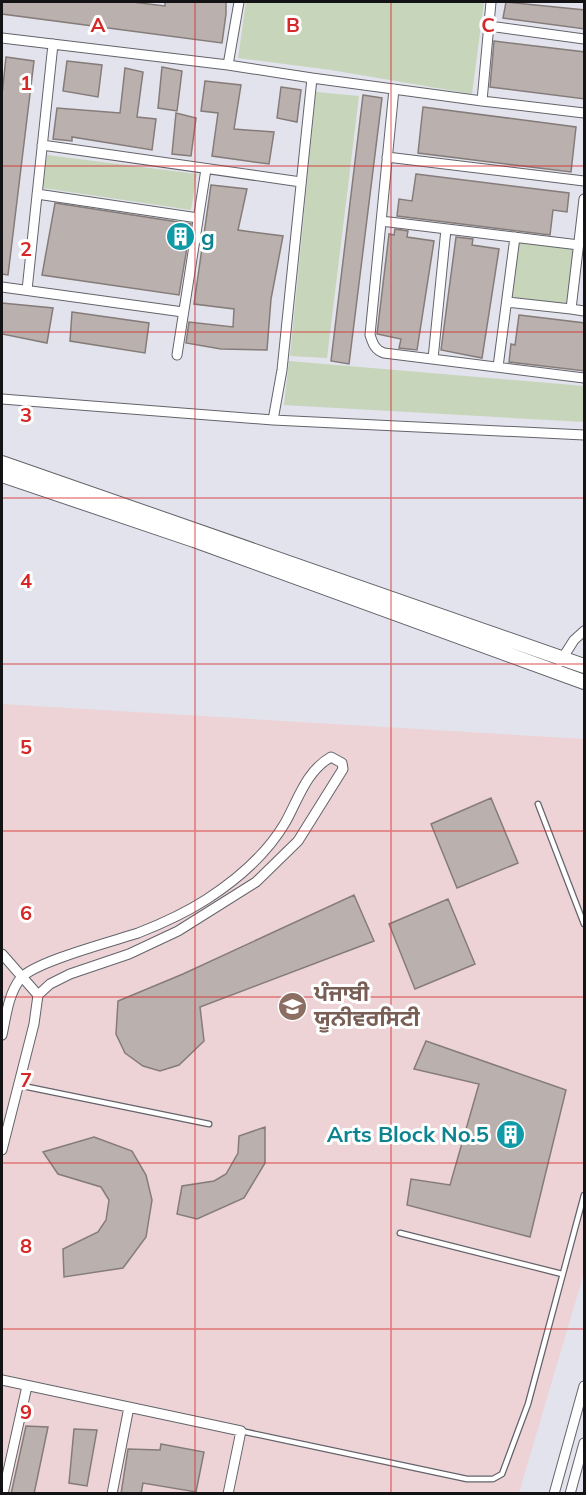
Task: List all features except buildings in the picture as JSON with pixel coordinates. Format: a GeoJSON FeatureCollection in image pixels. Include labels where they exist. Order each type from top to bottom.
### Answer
{"type":"FeatureCollection","features":[{"type":"Feature","properties":{"kind":"street"},"geometry":{"type":"LineString","coordinates":[[228,65],[239,2]]}},
{"type":"Feature","properties":{"kind":"street"},"geometry":{"type":"LineString","coordinates":[[482,101],[491,2]]}},
{"type":"Feature","properties":{"kind":"street"},"geometry":{"type":"LineString","coordinates":[[489,26],[585,39]]}},
{"type":"Feature","properties":{"kind":"street"},"geometry":{"type":"LineString","coordinates":[[2,38],[228,65],[482,101],[585,113]]}},
{"type":"Feature","properties":{"kind":"street"},"geometry":{"type":"LineString","coordinates":[[27,290],[53,44]]}},
{"type":"Feature","properties":{"kind":"street"},"geometry":{"type":"LineString","coordinates":[[273,420],[282,370],[312,78]]}},
{"type":"Feature","properties":{"kind":"street"},"geometry":{"type":"LineString","coordinates":[[394,89],[370,335],[372,344],[377,351],[384,353],[585,378]]}},
{"type":"Feature","properties":{"kind":"street"},"geometry":{"type":"LineString","coordinates":[[42,145],[302,182]]}},
{"type":"Feature","properties":{"kind":"street"},"geometry":{"type":"LineString","coordinates":[[387,157],[585,181]]}},
{"type":"Feature","properties":{"kind":"street"},"geometry":{"type":"LineString","coordinates":[[177,355],[206,169]]}},
{"type":"Feature","properties":{"kind":"street"},"geometry":{"type":"LineString","coordinates":[[37,194],[198,218]]}},
{"type":"Feature","properties":{"kind":"street"},"geometry":{"type":"LineString","coordinates":[[571,309],[585,199]]}},
{"type":"Feature","properties":{"kind":"street"},"geometry":{"type":"LineString","coordinates":[[381,221],[579,244]]}},
{"type":"Feature","properties":{"kind":"street"},"geometry":{"type":"LineString","coordinates":[[433,359],[446,229]]}},
{"type":"Feature","properties":{"kind":"street"},"geometry":{"type":"LineString","coordinates":[[498,367],[515,237]]}},
{"type":"Feature","properties":{"kind":"street"},"geometry":{"type":"LineString","coordinates":[[2,287],[183,312]]}},
{"type":"Feature","properties":{"kind":"street"},"geometry":{"type":"LineString","coordinates":[[507,302],[585,311]]}},
{"type":"Feature","properties":{"kind":"street"},"geometry":{"type":"LineString","coordinates":[[2,399],[273,420],[585,435]]}},
{"type":"Feature","properties":{"kind":"street"},"geometry":{"type":"LineString","coordinates":[[2,463],[585,666]]}},
{"type":"Feature","properties":{"kind":"street"},"geometry":{"type":"LineString","coordinates":[[2,475],[183,537],[585,682]]}},
{"type":"Feature","properties":{"kind":"street"},"geometry":{"type":"LineString","coordinates":[[555,672],[574,640],[585,631]]}},
{"type":"Feature","properties":{"kind":"street"},"geometry":{"type":"LineString","coordinates":[[2,1035],[8,1004],[20,978],[52,962],[141,932],[212,895],[235,880],[269,845],[284,824],[313,771],[331,757],[342,763],[343,769],[298,841],[256,882],[178,931],[129,954],[70,974],[50,984],[38,995],[34,1024],[2,1150]]}},
{"type":"Feature","properties":{"kind":"street"},"geometry":{"type":"LineString","coordinates":[[2,954],[20,978],[38,995]]}},
{"type":"Feature","properties":{"kind":"street"},"geometry":{"type":"LineString","coordinates":[[2,1380],[241,1431],[228,1494]]}},
{"type":"Feature","properties":{"kind":"street"},"geometry":{"type":"LineString","coordinates":[[3,1494],[27,1386]]}},
{"type":"Feature","properties":{"kind":"street"},"geometry":{"type":"LineString","coordinates":[[554,1494],[585,1386]]}},
{"type":"Feature","properties":{"kind":"street"},"geometry":{"type":"LineString","coordinates":[[112,1494],[129,1407]]}},
{"type":"Feature","properties":{"kind":"street"},"geometry":{"type":"LineString","coordinates":[[570,1494],[585,1443]]}},
{"type":"Feature","properties":{"kind":"lane"},"geometry":{"type":"LineString","coordinates":[[538,804],[585,924]]}},
{"type":"Feature","properties":{"kind":"lane"},"geometry":{"type":"LineString","coordinates":[[18,1085],[208,1124]]}},
{"type":"Feature","properties":{"kind":"lane"},"geometry":{"type":"LineString","coordinates":[[241,1431],[467,1479],[493,1479],[502,1474],[528,1404],[585,1195]]}},
{"type":"Feature","properties":{"kind":"lane"},"geometry":{"type":"LineString","coordinates":[[400,1233],[562,1274]]}},
{"type":"Feature","properties":{"kind":"shaded area","name":"ਪੰਜਾਬੀ ਯੂਨੀਵਰਸਿਟੀ"},"geometry":{"type":"Polygon","coordinates":[[[2,704],[584,739],[584,1273],[519,1493],[2,1493],[2,704]]]}},
{"type":"Feature","properties":{"kind":"green space"},"geometry":{"type":"Polygon","coordinates":[[[246,2],[484,2],[472,94],[331,70],[238,58],[246,2]]]}},
{"type":"Feature","properties":{"kind":"green space"},"geometry":{"type":"Polygon","coordinates":[[[316,92],[359,96],[327,358],[290,356],[316,92]]]}},
{"type":"Feature","properties":{"kind":"green space"},"geometry":{"type":"Polygon","coordinates":[[[47,155],[197,174],[191,210],[43,188],[47,155]]]}},
{"type":"Feature","properties":{"kind":"green space"},"geometry":{"type":"Polygon","coordinates":[[[518,242],[574,248],[566,304],[512,299],[518,242]]]}},
{"type":"Feature","properties":{"kind":"green space"},"geometry":{"type":"Polygon","coordinates":[[[289,361],[584,386],[584,422],[284,405],[289,361]]]}},
{"type":"Feature","properties":{"kind":"place","name":"g"},"geometry":{"type":"Point","coordinates":[180,237]}},
{"type":"Feature","properties":{"kind":"place","name":"ਪੰਜਾਬੀ ਯੂਨੀਵਰਸਿਟੀ"},"geometry":{"type":"Point","coordinates":[293,1006]}},
{"type":"Feature","properties":{"kind":"place","name":"Arts Block No.5"},"geometry":{"type":"Point","coordinates":[510,1134]}}]}
